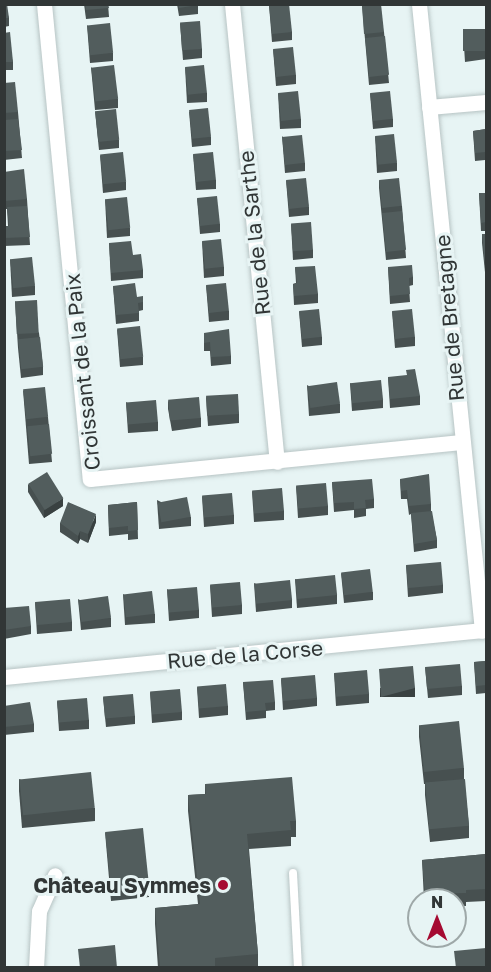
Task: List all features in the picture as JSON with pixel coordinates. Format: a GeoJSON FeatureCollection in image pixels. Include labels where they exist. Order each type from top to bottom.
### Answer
{"type":"FeatureCollection","features":[{"type":"Feature","properties":{"kind":"street","name":"Croissant de la Paix"},"geometry":{"type":"LineString","coordinates":[[44,4],[90,479],[461,442]]}},
{"type":"Feature","properties":{"kind":"street","name":"Rue de la Sarthe"},"geometry":{"type":"LineString","coordinates":[[232,4],[277,462]]}},
{"type":"Feature","properties":{"kind":"street","name":"Rue de Bretagne"},"geometry":{"type":"LineString","coordinates":[[419,4],[461,442],[484,631]]}},
{"type":"Feature","properties":{"kind":"street"},"geometry":{"type":"LineString","coordinates":[[429,107],[486,102]]}},
{"type":"Feature","properties":{"kind":"street","name":"Rue de la Corse"},"geometry":{"type":"LineString","coordinates":[[4,677],[484,631]]}},
{"type":"Feature","properties":{"kind":"street"},"geometry":{"type":"LineString","coordinates":[[36,968],[39,911],[55,875]]}},
{"type":"Feature","properties":{"kind":"lane"},"geometry":{"type":"LineString","coordinates":[[293,873],[298,968]]}},
{"type":"Feature","properties":{"kind":"building"},"geometry":{"type":"Polygon","coordinates":[[[4,4],[7,4],[9,18],[4,18],[4,4]]]}},
{"type":"Feature","properties":{"kind":"building"},"geometry":{"type":"Polygon","coordinates":[[[85,4],[108,4],[109,8],[86,10],[85,4]]]}},
{"type":"Feature","properties":{"kind":"building"},"geometry":{"type":"Polygon","coordinates":[[[178,4],[198,4],[198,5],[179,8],[178,4]]]}},
{"type":"Feature","properties":{"kind":"building"},"geometry":{"type":"Polygon","coordinates":[[[289,4],[292,32],[272,34],[269,5],[289,4]]]}},
{"type":"Feature","properties":{"kind":"building"},"geometry":{"type":"Polygon","coordinates":[[[381,4],[384,32],[364,34],[362,5],[381,4]]]}},
{"type":"Feature","properties":{"kind":"building"},"geometry":{"type":"Polygon","coordinates":[[[200,21],[202,49],[182,50],[180,22],[200,21]]]}},
{"type":"Feature","properties":{"kind":"building"},"geometry":{"type":"Polygon","coordinates":[[[110,23],[113,53],[90,55],[87,25],[110,23]]]}},
{"type":"Feature","properties":{"kind":"building"},"geometry":{"type":"Polygon","coordinates":[[[463,29],[486,29],[486,51],[463,51],[463,29]]]}},
{"type":"Feature","properties":{"kind":"building"},"geometry":{"type":"Polygon","coordinates":[[[10,32],[13,62],[4,62],[4,33],[10,32]]]}},
{"type":"Feature","properties":{"kind":"building"},"geometry":{"type":"Polygon","coordinates":[[[385,36],[389,75],[369,77],[365,38],[385,36]]]}},
{"type":"Feature","properties":{"kind":"building"},"geometry":{"type":"Polygon","coordinates":[[[293,47],[296,75],[276,77],[273,49],[293,47]]]}},
{"type":"Feature","properties":{"kind":"building"},"geometry":{"type":"Polygon","coordinates":[[[114,65],[118,99],[95,102],[91,68],[114,65]]]}},
{"type":"Feature","properties":{"kind":"building"},"geometry":{"type":"Polygon","coordinates":[[[204,65],[207,93],[188,95],[185,67],[204,65]]]}},
{"type":"Feature","properties":{"kind":"building"},"geometry":{"type":"Polygon","coordinates":[[[15,82],[18,112],[4,113],[4,83],[15,82]]]}},
{"type":"Feature","properties":{"kind":"building"},"geometry":{"type":"Polygon","coordinates":[[[298,91],[301,119],[281,121],[278,93],[298,91]]]}},
{"type":"Feature","properties":{"kind":"building"},"geometry":{"type":"Polygon","coordinates":[[[390,91],[393,119],[373,121],[370,93],[390,91]]]}},
{"type":"Feature","properties":{"kind":"building"},"geometry":{"type":"Polygon","coordinates":[[[208,108],[211,137],[192,139],[189,110],[208,108]]]}},
{"type":"Feature","properties":{"kind":"building"},"geometry":{"type":"Polygon","coordinates":[[[116,109],[119,140],[98,142],[95,111],[116,109]]]}},
{"type":"Feature","properties":{"kind":"building"},"geometry":{"type":"Polygon","coordinates":[[[18,119],[22,150],[4,151],[4,120],[18,119]]]}},
{"type":"Feature","properties":{"kind":"building"},"geometry":{"type":"Polygon","coordinates":[[[486,129],[486,158],[485,152],[475,153],[473,131],[486,129]]]}},
{"type":"Feature","properties":{"kind":"building"},"geometry":{"type":"Polygon","coordinates":[[[394,134],[397,163],[378,165],[375,136],[394,134]]]}},
{"type":"Feature","properties":{"kind":"building"},"geometry":{"type":"Polygon","coordinates":[[[302,135],[305,163],[285,165],[282,137],[302,135]]]}},
{"type":"Feature","properties":{"kind":"building"},"geometry":{"type":"Polygon","coordinates":[[[123,152],[126,182],[103,184],[100,154],[123,152]]]}},
{"type":"Feature","properties":{"kind":"building"},"geometry":{"type":"Polygon","coordinates":[[[213,152],[216,180],[196,182],[193,154],[213,152]]]}},
{"type":"Feature","properties":{"kind":"building"},"geometry":{"type":"Polygon","coordinates":[[[24,169],[27,199],[4,201],[4,172],[24,169]]]}},
{"type":"Feature","properties":{"kind":"building"},"geometry":{"type":"Polygon","coordinates":[[[306,178],[309,207],[289,209],[286,180],[306,178]]]}},
{"type":"Feature","properties":{"kind":"building"},"geometry":{"type":"Polygon","coordinates":[[[399,178],[402,206],[382,208],[379,180],[399,178]]]}},
{"type":"Feature","properties":{"kind":"building"},"geometry":{"type":"Polygon","coordinates":[[[479,193],[486,193],[486,222],[481,223],[479,193]]]}},
{"type":"Feature","properties":{"kind":"building"},"geometry":{"type":"Polygon","coordinates":[[[217,196],[220,224],[200,226],[197,198],[217,196]]]}},
{"type":"Feature","properties":{"kind":"building"},"geometry":{"type":"Polygon","coordinates":[[[127,197],[130,228],[108,230],[105,199],[127,197]]]}},
{"type":"Feature","properties":{"kind":"building"},"geometry":{"type":"Polygon","coordinates":[[[27,206],[30,237],[4,238],[4,226],[9,226],[7,207],[27,206]]]}},
{"type":"Feature","properties":{"kind":"building"},"geometry":{"type":"Polygon","coordinates":[[[402,211],[406,250],[386,252],[382,213],[402,211]]]}},
{"type":"Feature","properties":{"kind":"building"},"geometry":{"type":"Polygon","coordinates":[[[311,222],[313,250],[293,251],[291,223],[311,222]]]}},
{"type":"Feature","properties":{"kind":"building"},"geometry":{"type":"Polygon","coordinates":[[[482,234],[486,234],[486,274],[482,234]]]}},
{"type":"Feature","properties":{"kind":"building"},"geometry":{"type":"Polygon","coordinates":[[[221,239],[224,267],[205,269],[202,241],[221,239]]]}},
{"type":"Feature","properties":{"kind":"building"},"geometry":{"type":"Polygon","coordinates":[[[131,241],[133,255],[141,254],[143,270],[111,273],[109,243],[131,241]]]}},
{"type":"Feature","properties":{"kind":"building"},"geometry":{"type":"Polygon","coordinates":[[[32,257],[35,286],[13,288],[10,259],[32,257]]]}},
{"type":"Feature","properties":{"kind":"building"},"geometry":{"type":"Polygon","coordinates":[[[412,265],[413,277],[409,278],[410,294],[390,296],[388,267],[412,265]]]}},
{"type":"Feature","properties":{"kind":"building"},"geometry":{"type":"Polygon","coordinates":[[[315,266],[318,294],[294,296],[293,284],[297,283],[295,267],[315,266]]]}},
{"type":"Feature","properties":{"kind":"building"},"geometry":{"type":"Polygon","coordinates":[[[135,283],[137,297],[143,296],[143,302],[138,303],[139,313],[116,315],[113,286],[135,283]]]}},
{"type":"Feature","properties":{"kind":"building"},"geometry":{"type":"Polygon","coordinates":[[[226,283],[229,311],[209,313],[206,285],[226,283]]]}},
{"type":"Feature","properties":{"kind":"building"},"geometry":{"type":"Polygon","coordinates":[[[37,300],[39,333],[17,334],[15,301],[37,300]]]}},
{"type":"Feature","properties":{"kind":"building"},"geometry":{"type":"Polygon","coordinates":[[[319,309],[322,337],[302,339],[299,311],[319,309]]]}},
{"type":"Feature","properties":{"kind":"building"},"geometry":{"type":"Polygon","coordinates":[[[412,309],[415,337],[395,339],[392,311],[412,309]]]}},
{"type":"Feature","properties":{"kind":"building"},"geometry":{"type":"Polygon","coordinates":[[[140,326],[143,357],[120,359],[117,328],[140,326]]]}},
{"type":"Feature","properties":{"kind":"building"},"geometry":{"type":"Polygon","coordinates":[[[229,329],[231,356],[211,357],[210,342],[204,343],[204,333],[229,329]]]}},
{"type":"Feature","properties":{"kind":"building"},"geometry":{"type":"Polygon","coordinates":[[[40,337],[43,367],[21,369],[18,339],[40,337]]]}},
{"type":"Feature","properties":{"kind":"building"},"geometry":{"type":"Polygon","coordinates":[[[415,369],[420,396],[390,399],[388,377],[407,375],[406,370],[415,369]]]}},
{"type":"Feature","properties":{"kind":"building"},"geometry":{"type":"Polygon","coordinates":[[[381,380],[383,400],[352,403],[350,383],[381,380]]]}},
{"type":"Feature","properties":{"kind":"building"},"geometry":{"type":"Polygon","coordinates":[[[337,382],[340,404],[310,408],[307,386],[337,382]]]}},
{"type":"Feature","properties":{"kind":"building"},"geometry":{"type":"Polygon","coordinates":[[[45,387],[48,417],[26,419],[23,389],[45,387]]]}},
{"type":"Feature","properties":{"kind":"building"},"geometry":{"type":"Polygon","coordinates":[[[238,394],[239,414],[207,416],[206,396],[238,394]]]}},
{"type":"Feature","properties":{"kind":"building"},"geometry":{"type":"Polygon","coordinates":[[[199,397],[201,418],[170,421],[168,400],[199,397]]]}},
{"type":"Feature","properties":{"kind":"building"},"geometry":{"type":"Polygon","coordinates":[[[156,400],[158,422],[128,425],[126,403],[156,400]]]}},
{"type":"Feature","properties":{"kind":"building"},"geometry":{"type":"Polygon","coordinates":[[[49,424],[52,454],[30,456],[27,426],[49,424]]]}},
{"type":"Feature","properties":{"kind":"building"},"geometry":{"type":"Polygon","coordinates":[[[47,472],[63,498],[45,510],[28,484],[47,472]]]}},
{"type":"Feature","properties":{"kind":"building"},"geometry":{"type":"Polygon","coordinates":[[[429,474],[431,504],[409,506],[407,490],[401,491],[400,479],[429,474]]]}},
{"type":"Feature","properties":{"kind":"building"},"geometry":{"type":"Polygon","coordinates":[[[372,479],[374,499],[365,500],[366,508],[354,509],[354,502],[334,503],[332,482],[372,479]]]}},
{"type":"Feature","properties":{"kind":"building"},"geometry":{"type":"Polygon","coordinates":[[[326,483],[328,506],[298,509],[296,486],[326,483]]]}},
{"type":"Feature","properties":{"kind":"building"},"geometry":{"type":"Polygon","coordinates":[[[282,488],[284,511],[254,514],[252,491],[282,488]]]}},
{"type":"Feature","properties":{"kind":"building"},"geometry":{"type":"Polygon","coordinates":[[[232,493],[234,515],[204,518],[202,496],[232,493]]]}},
{"type":"Feature","properties":{"kind":"building"},"geometry":{"type":"Polygon","coordinates":[[[187,497],[191,517],[161,522],[158,503],[187,497]]]}},
{"type":"Feature","properties":{"kind":"building"},"geometry":{"type":"Polygon","coordinates":[[[68,502],[96,514],[88,534],[80,531],[78,536],[60,523],[68,502]]]}},
{"type":"Feature","properties":{"kind":"building"},"geometry":{"type":"Polygon","coordinates":[[[137,502],[138,530],[128,531],[128,526],[109,528],[108,505],[137,502]]]}},
{"type":"Feature","properties":{"kind":"building"},"geometry":{"type":"Polygon","coordinates":[[[432,511],[437,540],[414,544],[411,513],[432,511]]]}},
{"type":"Feature","properties":{"kind":"building"},"geometry":{"type":"Polygon","coordinates":[[[441,562],[443,585],[408,588],[406,565],[441,562]]]}},
{"type":"Feature","properties":{"kind":"building"},"geometry":{"type":"Polygon","coordinates":[[[370,569],[373,592],[344,595],[341,573],[370,569]]]}},
{"type":"Feature","properties":{"kind":"building"},"geometry":{"type":"Polygon","coordinates":[[[335,575],[337,595],[297,599],[295,579],[335,575]]]}},
{"type":"Feature","properties":{"kind":"building"},"geometry":{"type":"Polygon","coordinates":[[[290,580],[292,600],[256,604],[254,584],[290,580]]]}},
{"type":"Feature","properties":{"kind":"building"},"geometry":{"type":"Polygon","coordinates":[[[240,582],[242,605],[212,608],[210,585],[240,582]]]}},
{"type":"Feature","properties":{"kind":"building"},"geometry":{"type":"Polygon","coordinates":[[[197,587],[199,610],[169,613],[167,590],[197,587]]]}},
{"type":"Feature","properties":{"kind":"building"},"geometry":{"type":"Polygon","coordinates":[[[152,591],[155,614],[126,617],[123,595],[152,591]]]}},
{"type":"Feature","properties":{"kind":"building"},"geometry":{"type":"Polygon","coordinates":[[[108,596],[111,618],[81,622],[78,600],[108,596]]]}},
{"type":"Feature","properties":{"kind":"building"},"geometry":{"type":"Polygon","coordinates":[[[70,599],[72,622],[37,625],[35,602],[70,599]]]}},
{"type":"Feature","properties":{"kind":"building"},"geometry":{"type":"Polygon","coordinates":[[[29,606],[31,626],[4,630],[4,608],[29,606]]]}},
{"type":"Feature","properties":{"kind":"building"},"geometry":{"type":"Polygon","coordinates":[[[486,661],[486,685],[476,686],[474,662],[486,661]]]}},
{"type":"Feature","properties":{"kind":"building"},"geometry":{"type":"Polygon","coordinates":[[[460,664],[462,686],[427,689],[425,667],[460,664]]]}},
{"type":"Feature","properties":{"kind":"building"},"geometry":{"type":"Polygon","coordinates":[[[413,666],[415,688],[381,697],[379,669],[413,666]]]}},
{"type":"Feature","properties":{"kind":"building"},"geometry":{"type":"Polygon","coordinates":[[[367,670],[369,694],[336,697],[334,673],[367,670]]]}},
{"type":"Feature","properties":{"kind":"building"},"geometry":{"type":"Polygon","coordinates":[[[315,675],[317,698],[283,701],[281,678],[315,675]]]}},
{"type":"Feature","properties":{"kind":"building"},"geometry":{"type":"Polygon","coordinates":[[[273,680],[275,702],[265,703],[266,710],[246,712],[243,682],[273,680]]]}},
{"type":"Feature","properties":{"kind":"building"},"geometry":{"type":"Polygon","coordinates":[[[226,684],[228,706],[199,708],[197,687],[226,684]]]}},
{"type":"Feature","properties":{"kind":"building"},"geometry":{"type":"Polygon","coordinates":[[[180,689],[182,712],[152,715],[150,692],[180,689]]]}},
{"type":"Feature","properties":{"kind":"building"},"geometry":{"type":"Polygon","coordinates":[[[133,694],[135,716],[105,719],[103,697],[133,694]]]}},
{"type":"Feature","properties":{"kind":"building"},"geometry":{"type":"Polygon","coordinates":[[[87,698],[89,720],[59,723],[57,701],[87,698]]]}},
{"type":"Feature","properties":{"kind":"building"},"geometry":{"type":"Polygon","coordinates":[[[30,702],[34,724],[4,727],[4,706],[30,702]]]}},
{"type":"Feature","properties":{"kind":"building"},"geometry":{"type":"Polygon","coordinates":[[[459,721],[464,768],[424,772],[419,725],[459,721]]]}},
{"type":"Feature","properties":{"kind":"building"},"geometry":{"type":"Polygon","coordinates":[[[91,772],[95,808],[23,815],[19,780],[91,772]]]}},
{"type":"Feature","properties":{"kind":"building","name":"Château Symmes"},"geometry":{"type":"Polygon","coordinates":[[[292,777],[296,821],[290,821],[291,830],[247,834],[258,954],[215,958],[215,968],[160,968],[155,908],[200,904],[188,795],[206,794],[205,784],[292,777]]]}},
{"type":"Feature","properties":{"kind":"building"},"geometry":{"type":"Polygon","coordinates":[[[465,779],[469,826],[429,829],[425,782],[465,779]]]}},
{"type":"Feature","properties":{"kind":"building"},"geometry":{"type":"Polygon","coordinates":[[[143,828],[149,888],[111,892],[105,832],[143,828]]]}},
{"type":"Feature","properties":{"kind":"building"},"geometry":{"type":"Polygon","coordinates":[[[486,854],[486,889],[424,888],[422,860],[486,854]]]}},
{"type":"Feature","properties":{"kind":"building"},"geometry":{"type":"Polygon","coordinates":[[[115,945],[117,968],[80,968],[78,949],[115,945]]]}},
{"type":"Feature","properties":{"kind":"building"},"geometry":{"type":"Polygon","coordinates":[[[486,948],[486,968],[456,968],[454,951],[486,948]]]}},
{"type":"Feature","properties":{"kind":"place","name":"Château Symmes"},"geometry":{"type":"Point","coordinates":[223,885]}}]}
